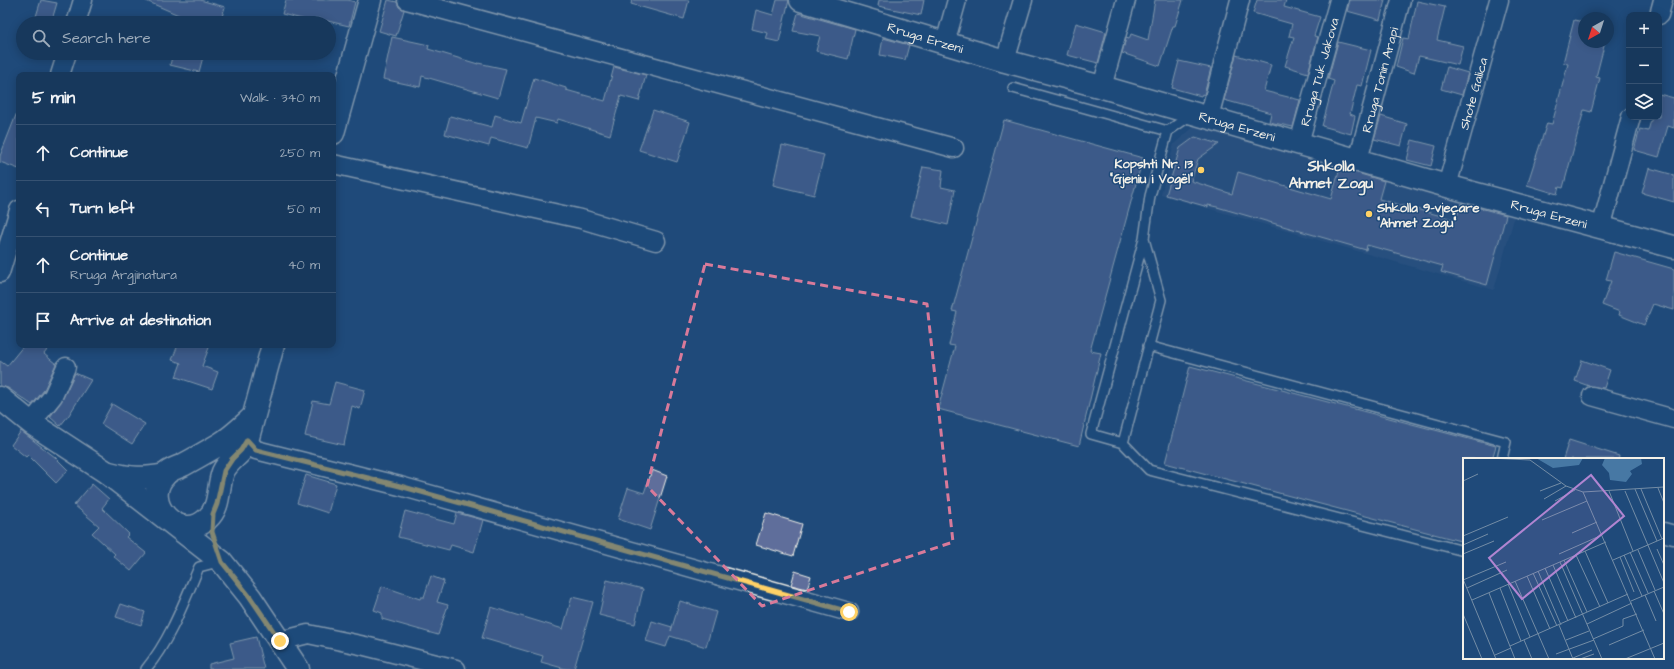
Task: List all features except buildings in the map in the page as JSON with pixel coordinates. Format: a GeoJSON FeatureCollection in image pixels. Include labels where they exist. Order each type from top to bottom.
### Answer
{"type":"FeatureCollection","features":[{"type":"Feature","properties":{"kind":"street"},"geometry":{"type":"LineString","coordinates":[[78,16],[83,0]]}},
{"type":"Feature","properties":{"kind":"street"},"geometry":{"type":"LineString","coordinates":[[336,122],[370,0]]}},
{"type":"Feature","properties":{"kind":"street"},"geometry":{"type":"LineString","coordinates":[[407,0],[954,148]]}},
{"type":"Feature","properties":{"kind":"street","name":"Rruga Erzeni"},"geometry":{"type":"LineString","coordinates":[[801,0],[1006,61],[1201,115],[1447,186],[1674,247]]}},
{"type":"Feature","properties":{"kind":"street"},"geometry":{"type":"LineString","coordinates":[[945,43],[957,0]]}},
{"type":"Feature","properties":{"kind":"street"},"geometry":{"type":"LineString","coordinates":[[1006,61],[1023,0]]}},
{"type":"Feature","properties":{"kind":"street"},"geometry":{"type":"LineString","coordinates":[[1102,87],[1126,0]]}},
{"type":"Feature","properties":{"kind":"street"},"geometry":{"type":"LineString","coordinates":[[1201,115],[1240,0]]}},
{"type":"Feature","properties":{"kind":"street","name":"Rruga Tuk Jakova"},"geometry":{"type":"LineString","coordinates":[[1299,143],[1339,0]]}},
{"type":"Feature","properties":{"kind":"street","name":"Rruga Tonin Arapi"},"geometry":{"type":"LineString","coordinates":[[1358,160],[1401,0]]}},
{"type":"Feature","properties":{"kind":"street","name":"Shote Galica"},"geometry":{"type":"LineString","coordinates":[[1447,186],[1499,0]]}},
{"type":"Feature","properties":{"kind":"street"},"geometry":{"type":"LineString","coordinates":[[1660,12],[1663,0]]}},
{"type":"Feature","properties":{"kind":"street"},"geometry":{"type":"LineString","coordinates":[[61,72],[65,60]]}},
{"type":"Feature","properties":{"kind":"street"},"geometry":{"type":"LineString","coordinates":[[1600,228],[1630,120]]}},
{"type":"Feature","properties":{"kind":"street"},"geometry":{"type":"LineString","coordinates":[[336,165],[581,219],[656,241]]}},
{"type":"Feature","properties":{"kind":"street"},"geometry":{"type":"LineString","coordinates":[[0,273],[16,220]]}},
{"type":"Feature","properties":{"kind":"street"},"geometry":{"type":"LineString","coordinates":[[222,562],[212,532],[216,504],[224,471],[247,440],[272,348]]}},
{"type":"Feature","properties":{"kind":"street"},"geometry":{"type":"LineString","coordinates":[[31,423],[53,396],[66,367]]}},
{"type":"Feature","properties":{"kind":"street"},"geometry":{"type":"LineString","coordinates":[[1592,396],[1674,419]]}},
{"type":"Feature","properties":{"kind":"street"},"geometry":{"type":"LineString","coordinates":[[0,398],[31,423],[106,472],[222,562],[250,597],[298,669]]}},
{"type":"Feature","properties":{"kind":"street"},"geometry":{"type":"LineString","coordinates":[[106,472],[130,479],[146,478],[173,470],[192,466],[202,469],[216,484],[216,504],[206,521],[192,526],[177,525],[168,520],[161,512],[157,503],[156,493],[159,484],[173,470],[222,443],[253,417]]}},
{"type":"Feature","properties":{"kind":"street"},"geometry":{"type":"LineString","coordinates":[[247,440],[256,450],[400,486],[849,612]]}},
{"type":"Feature","properties":{"kind":"street"},"geometry":{"type":"LineString","coordinates":[[1664,532],[1674,535]]}},
{"type":"Feature","properties":{"kind":"street"},"geometry":{"type":"LineString","coordinates":[[280,641],[308,634],[365,646],[456,669]]}},
{"type":"Feature","properties":{"kind":"lane"},"geometry":{"type":"LineString","coordinates":[[1013,88],[1168,131],[1201,115]]}},
{"type":"Feature","properties":{"kind":"lane"},"geometry":{"type":"LineString","coordinates":[[1168,131],[1150,196],[1144,239],[1091,434],[1123,443],[1149,470],[1463,551]]}},
{"type":"Feature","properties":{"kind":"lane"},"geometry":{"type":"LineString","coordinates":[[1123,443],[1161,300],[1144,239]]}},
{"type":"Feature","properties":{"kind":"lane"},"geometry":{"type":"LineString","coordinates":[[1148,346],[1506,442],[1502,458]]}},
{"type":"Feature","properties":{"kind":"lane"},"geometry":{"type":"LineString","coordinates":[[146,669],[152,662],[176,620],[200,567],[222,562]]}},
{"type":"Feature","properties":{"kind":"highlighted area"},"geometry":{"type":"Polygon","coordinates":[[[705,264],[927,304],[953,542],[762,606],[647,486],[705,264]]]}},
{"type":"Feature","properties":{"kind":"shaded area","name":"Shkolla 9-vjeçare \"Ahmet Zogu\""},"geometry":{"type":"Polygon","coordinates":[[[1196,125],[1515,215],[1494,290],[1161,195],[1174,144],[1196,125]]]}},
{"type":"Feature","properties":{"kind":"place","name":"Kopshti Nr. 13 \"Gjeniu i Vogël\""},"geometry":{"type":"Point","coordinates":[1201,170]}},
{"type":"Feature","properties":{"kind":"place","name":"Shkolla 9-vjeçare \"Ahmet Zogu\""},"geometry":{"type":"Point","coordinates":[1369,214]}},
{"type":"Feature","properties":{"kind":"district","name":"Shkolla Ahmet Zogu"},"geometry":{"type":"Point","coordinates":[1331,174]}},
{"type":"Feature","properties":{"kind":"route"},"geometry":{"type":"LineString","coordinates":[[280,641],[250,597],[222,562],[212,532],[213,514],[217,504],[224,471],[247,440],[256,450],[400,486],[849,612]]}}]}
